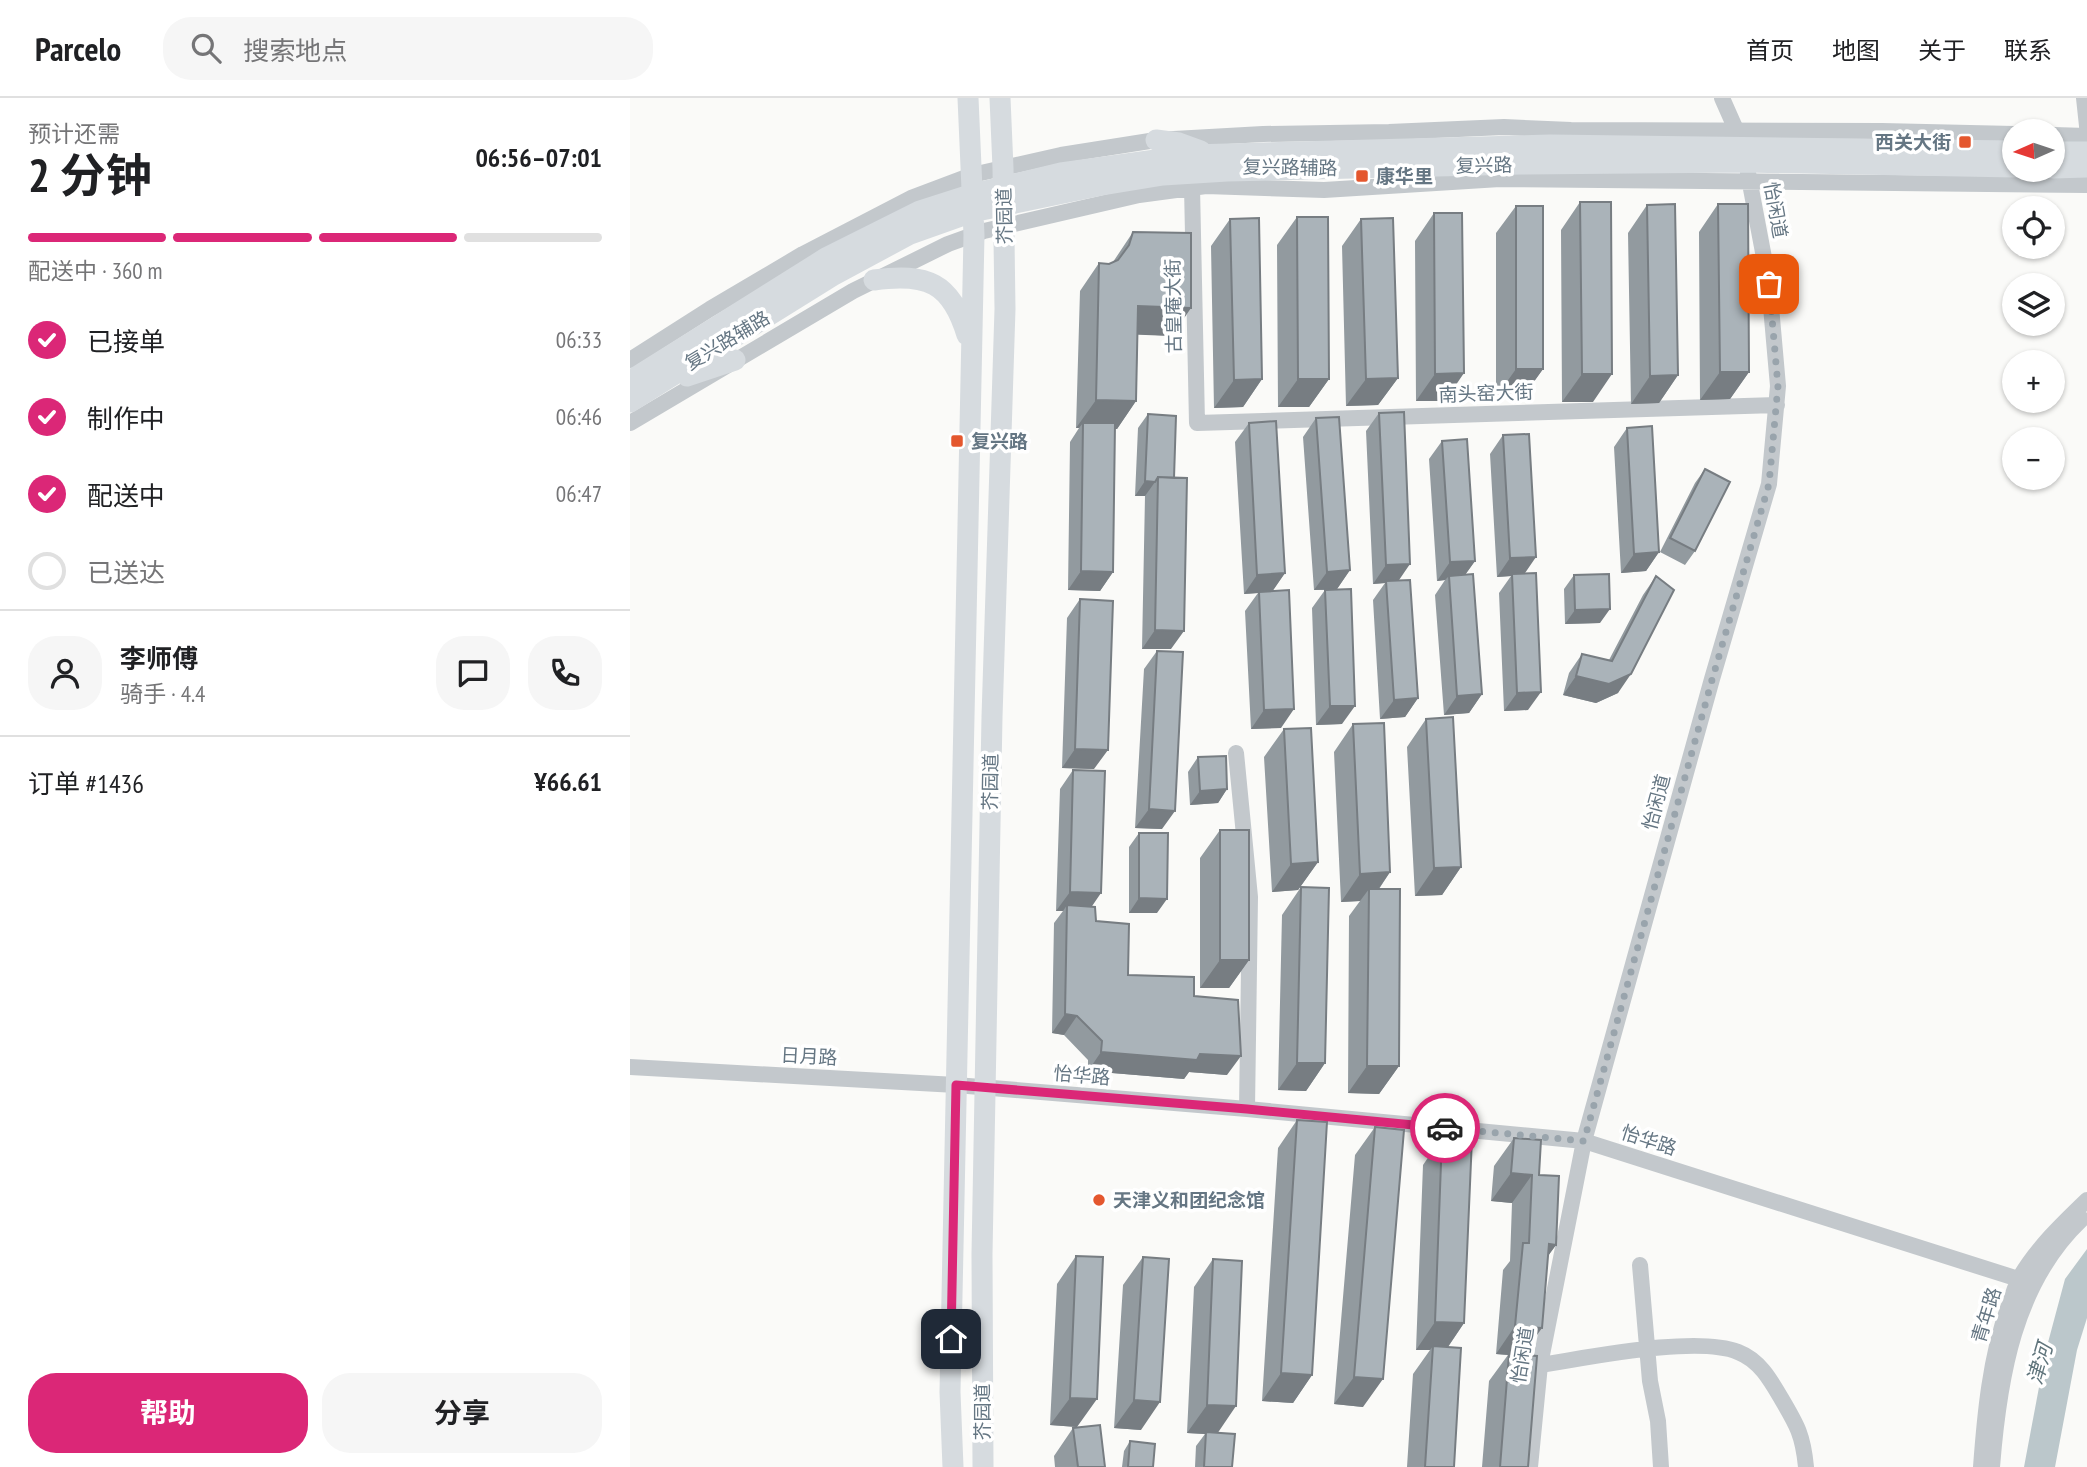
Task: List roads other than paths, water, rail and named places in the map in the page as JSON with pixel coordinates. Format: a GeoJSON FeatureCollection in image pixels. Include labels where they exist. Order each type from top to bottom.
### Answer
{"type":"FeatureCollection","features":[{"type":"Feature","properties":{"kind":"main road","name":"芥园道"},"geometry":{"type":"LineString","coordinates":[[953,1467],[950,1392],[974,235],[968,98]]}},
{"type":"Feature","properties":{"kind":"main road","name":"芥园道"},"geometry":{"type":"LineString","coordinates":[[983,1467],[981,1365],[985,1088],[992,717],[1004,322],[1004,196],[1000,98]]}},
{"type":"Feature","properties":{"kind":"main road"},"geometry":{"type":"LineString","coordinates":[[1156,140],[1179,143],[1209,155]]}},
{"type":"Feature","properties":{"kind":"main road","name":"复兴路"},"geometry":{"type":"LineString","coordinates":[[1004,196],[1061,173],[1148,160],[1209,155],[1536,145],[1744,155],[1954,157],[2002,152]]}},
{"type":"Feature","properties":{"kind":"main road"},"geometry":{"type":"LineString","coordinates":[[2065,152],[2087,152]]}},
{"type":"Feature","properties":{"kind":"main road","name":"复兴路"},"geometry":{"type":"LineString","coordinates":[[630,381],[826,258],[920,211],[972,194],[1004,196],[1205,172],[1744,155]]}},
{"type":"Feature","properties":{"kind":"main road","name":"复兴路"},"geometry":{"type":"LineString","coordinates":[[1954,157],[2002,165]]}},
{"type":"Feature","properties":{"kind":"main road"},"geometry":{"type":"LineString","coordinates":[[2065,168],[2087,167]]}},
{"type":"Feature","properties":{"kind":"main road","name":"复兴路"},"geometry":{"type":"LineString","coordinates":[[630,402],[832,276],[911,234],[972,194]]}},
{"type":"Feature","properties":{"kind":"main road"},"geometry":{"type":"LineString","coordinates":[[874,280],[911,278],[929,281],[940,287],[950,297],[958,312],[967,333],[972,360]]}},
{"type":"Feature","properties":{"kind":"main road"},"geometry":{"type":"LineString","coordinates":[[652,388],[735,359]]}},
{"type":"Feature","properties":{"kind":"street","name":"怡闲道"},"geometry":{"type":"LineString","coordinates":[[1530,1467],[1540,1365],[1584,1141],[1769,484],[1778,386],[1769,284],[1744,155],[1722,98]]}},
{"type":"Feature","properties":{"kind":"street"},"geometry":{"type":"LineString","coordinates":[[2084,98],[2087,126]]}},
{"type":"Feature","properties":{"kind":"street","name":"复兴路辅路"},"geometry":{"type":"LineString","coordinates":[[630,423],[735,359],[874,280],[974,235],[1004,196],[1061,155],[1156,140],[1504,127],[1571,130],[1744,155],[2087,185]]}},
{"type":"Feature","properties":{"kind":"street","name":"复兴路辅路"},"geometry":{"type":"LineString","coordinates":[[630,360],[710,309],[850,229],[911,198],[972,194],[1139,195],[1192,187],[1324,190],[1500,179],[1744,155],[1882,131],[2002,134]]}},
{"type":"Feature","properties":{"kind":"street"},"geometry":{"type":"LineString","coordinates":[[2065,135],[2087,136]]}},
{"type":"Feature","properties":{"kind":"street","name":"古皇庵大街"},"geometry":{"type":"LineString","coordinates":[[1192,187],[1197,423]]}},
{"type":"Feature","properties":{"kind":"street","name":"南头窑大街"},"geometry":{"type":"LineString","coordinates":[[1197,423],[1777,405]]}},
{"type":"Feature","properties":{"kind":"street"},"geometry":{"type":"LineString","coordinates":[[1236,753],[1250,897],[1247,1109]]}},
{"type":"Feature","properties":{"kind":"street","name":"日月路"},"geometry":{"type":"LineString","coordinates":[[630,1067],[985,1088]]}},
{"type":"Feature","properties":{"kind":"street","name":"怡华路"},"geometry":{"type":"LineString","coordinates":[[985,1088],[1247,1109],[1584,1141],[2026,1282]]}},
{"type":"Feature","properties":{"kind":"street","name":"青年路"},"geometry":{"type":"LineString","coordinates":[[1981,1467],[1986,1406],[2003,1322],[2061,1225],[2087,1200]]}},
{"type":"Feature","properties":{"kind":"street","name":"青年路"},"geometry":{"type":"LineString","coordinates":[[1992,1467],[2001,1383],[2026,1282],[2087,1214]]}},
{"type":"Feature","properties":{"kind":"street"},"geometry":{"type":"LineString","coordinates":[[1640,1265],[1661,1467]]}},
{"type":"Feature","properties":{"kind":"street"},"geometry":{"type":"LineString","coordinates":[[1540,1365],[1647,1349],[1720,1347],[1739,1352],[1759,1365],[1803,1437],[1806,1467]]}},
{"type":"Feature","properties":{"kind":"place","name":"西关大街"},"geometry":{"type":"Point","coordinates":[1965,142]}},
{"type":"Feature","properties":{"kind":"place","name":"康华里"},"geometry":{"type":"Point","coordinates":[1362,176]}},
{"type":"Feature","properties":{"kind":"place","name":"复兴路"},"geometry":{"type":"Point","coordinates":[957,441]}},
{"type":"Feature","properties":{"kind":"place","name":"天津义和团纪念馆"},"geometry":{"type":"Point","coordinates":[1099,1200]}},
{"type":"Feature","properties":{"kind":"water label","name":"津河"},"geometry":{"type":"Point","coordinates":[2040,1364]}}]}
